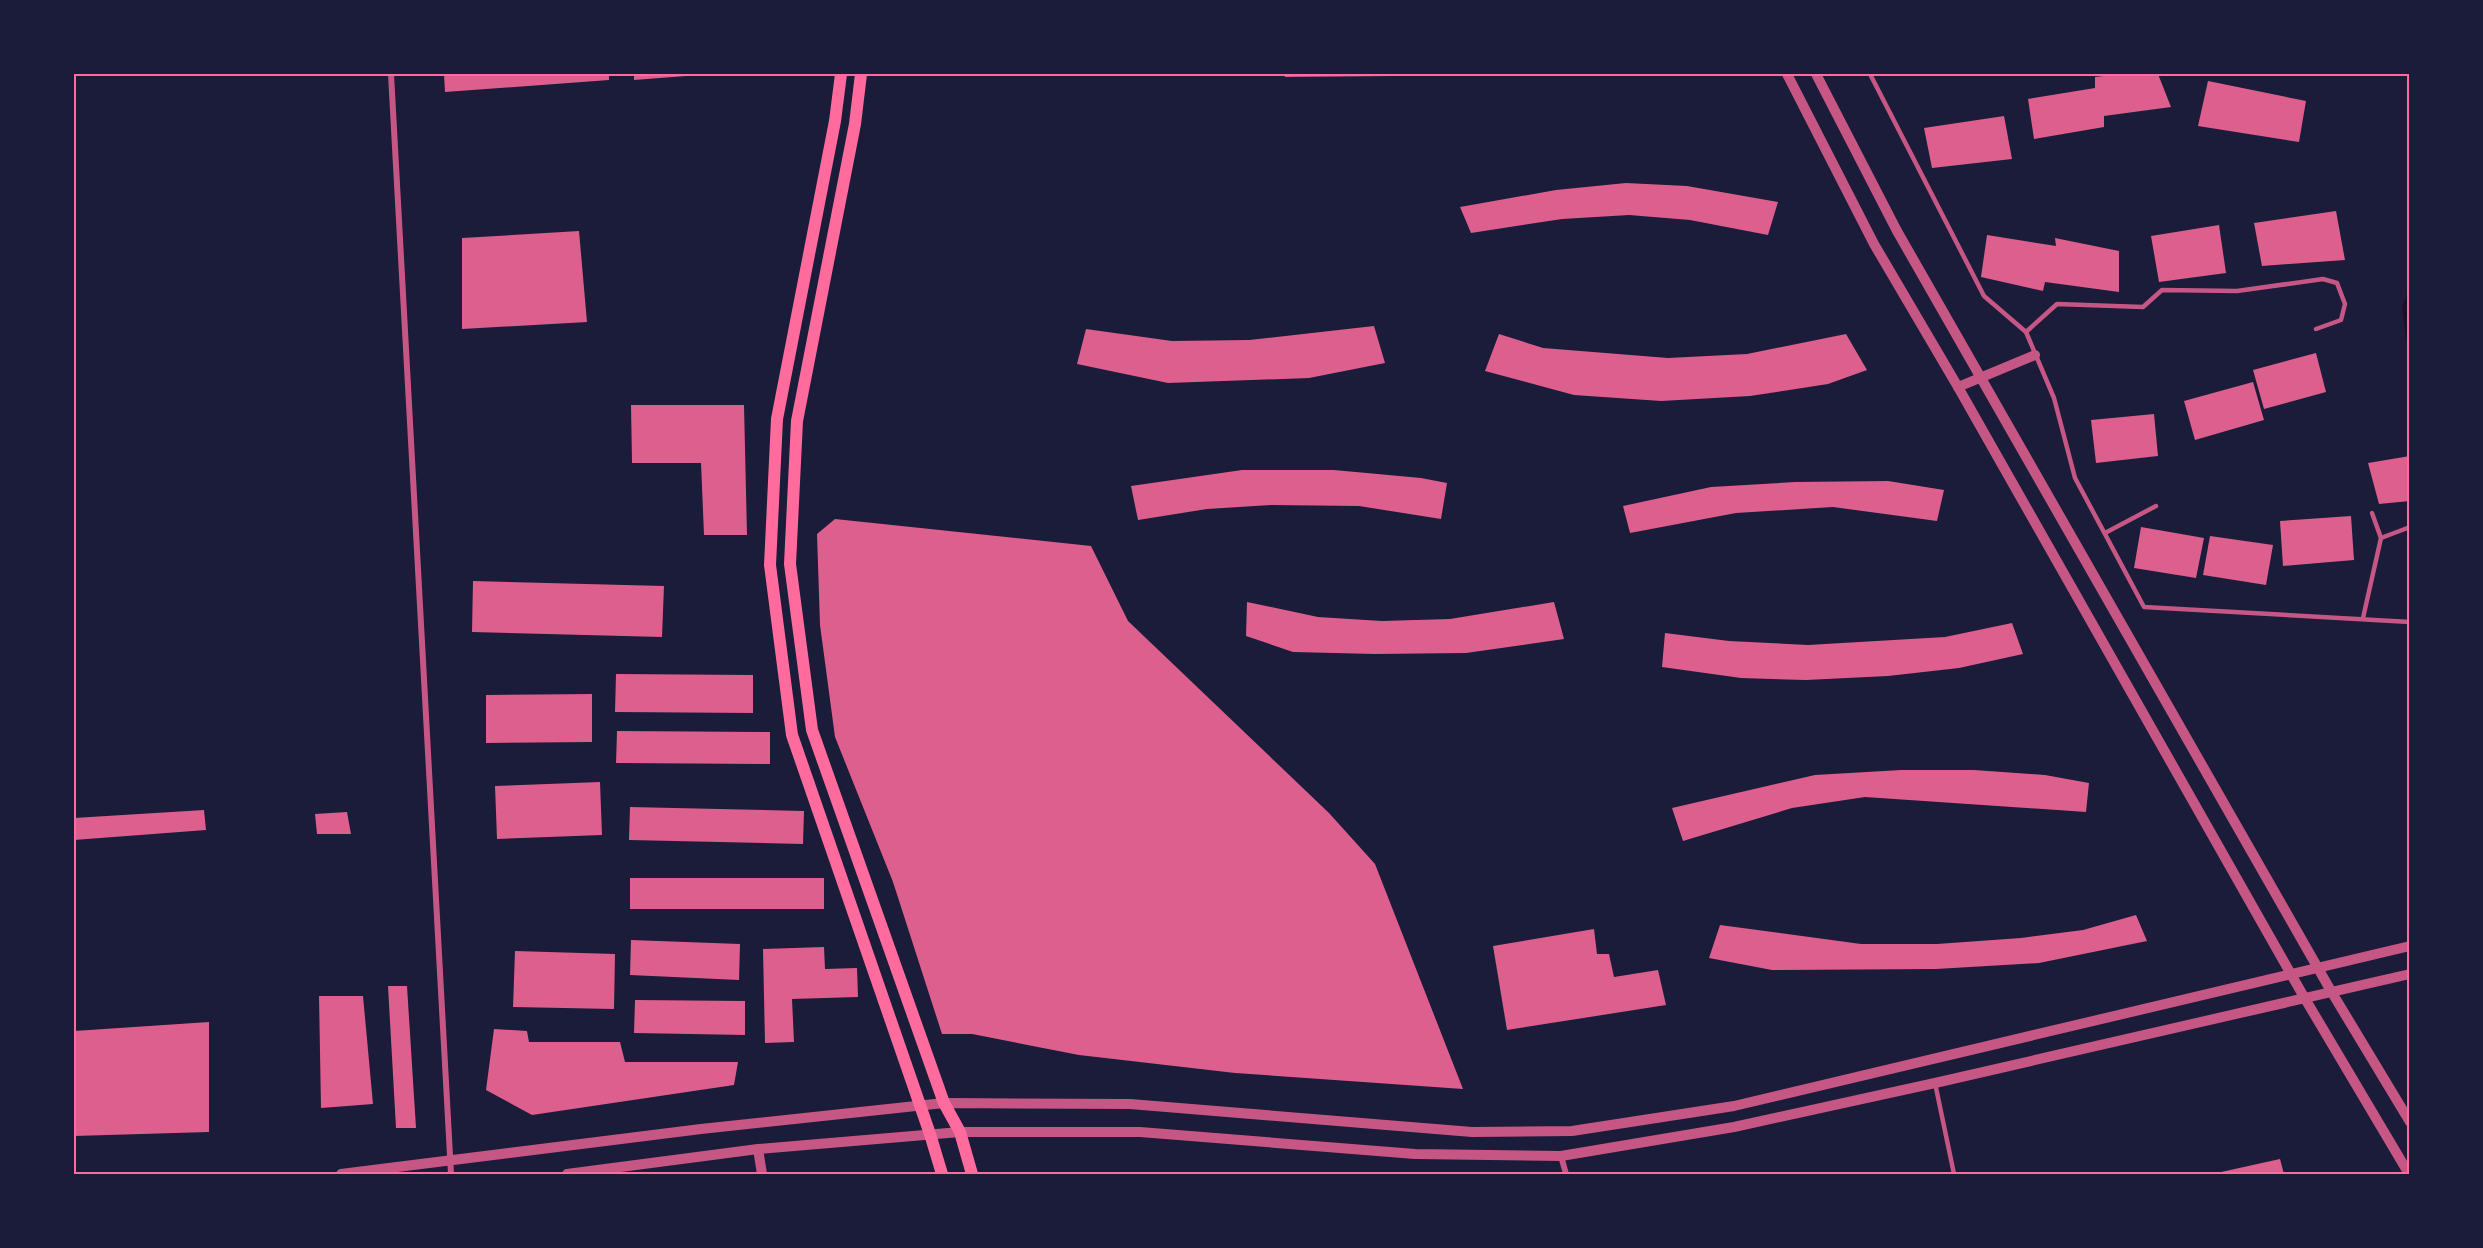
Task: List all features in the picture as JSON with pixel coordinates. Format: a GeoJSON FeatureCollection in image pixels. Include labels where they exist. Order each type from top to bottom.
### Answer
{"type":"FeatureCollection","features":[{"type":"Feature","properties":{"kind":"main road"},"geometry":{"type":"LineString","coordinates":[[841,74],[835,121],[777,419],[771,565],[792,735],[942,1174]]}},
{"type":"Feature","properties":{"kind":"main road"},"geometry":{"type":"LineString","coordinates":[[861,74],[855,124],[797,421],[790,564],[812,730],[944,1103],[960,1132],[972,1174]]}},
{"type":"Feature","properties":{"kind":"street"},"geometry":{"type":"LineString","coordinates":[[391,74],[452,1174]]}},
{"type":"Feature","properties":{"kind":"street"},"geometry":{"type":"LineString","coordinates":[[1787,74],[1874,244],[1958,387],[2304,997],[2409,1174]]}},
{"type":"Feature","properties":{"kind":"street"},"geometry":{"type":"LineString","coordinates":[[1816,74],[1897,231],[1979,377],[2317,968],[2409,1122]]}},
{"type":"Feature","properties":{"kind":"street"},"geometry":{"type":"LineString","coordinates":[[1958,387],[2035,355]]}},
{"type":"Feature","properties":{"kind":"street"},"geometry":{"type":"LineString","coordinates":[[341,1174],[701,1129],[944,1103],[1130,1104],[1472,1132],[1572,1131],[1734,1106],[2409,946]]}},
{"type":"Feature","properties":{"kind":"street"},"geometry":{"type":"LineString","coordinates":[[567,1174],[758,1149],[960,1132],[1140,1132],[1415,1154],[1561,1156],[1734,1127],[2409,974]]}},
{"type":"Feature","properties":{"kind":"street"},"geometry":{"type":"LineString","coordinates":[[758,1149],[762,1174]]}},
{"type":"Feature","properties":{"kind":"street"},"geometry":{"type":"LineString","coordinates":[[1561,1156],[1566,1174]]}},
{"type":"Feature","properties":{"kind":"lane"},"geometry":{"type":"LineString","coordinates":[[1870,74],[1984,296],[2026,332],[2054,398],[2075,478],[2144,607],[2409,622]]}},
{"type":"Feature","properties":{"kind":"lane"},"geometry":{"type":"LineString","coordinates":[[2026,332],[2057,304],[2143,308],[2162,290],[2236,291],[2323,279],[2337,283],[2345,304],[2341,320],[2316,329]]}},
{"type":"Feature","properties":{"kind":"lane"},"geometry":{"type":"LineString","coordinates":[[2105,533],[2156,506]]}},
{"type":"Feature","properties":{"kind":"lane"},"geometry":{"type":"LineString","coordinates":[[2363,618],[2381,538],[2372,513]]}},
{"type":"Feature","properties":{"kind":"lane"},"geometry":{"type":"LineString","coordinates":[[2381,538],[2409,527]]}},
{"type":"Feature","properties":{"kind":"lane"},"geometry":{"type":"LineString","coordinates":[[1935,1083],[1953,1174]]}},
{"type":"Feature","properties":{"kind":"shaded area"},"geometry":{"type":"Polygon","coordinates":[[[2409,291],[2410,342],[2406,337],[2402,306],[2409,291]]]}},
{"type":"Feature","properties":{"kind":"building"},"geometry":{"type":"Polygon","coordinates":[[[444,74],[609,74],[609,80],[445,92],[444,74]]]}},
{"type":"Feature","properties":{"kind":"building"},"geometry":{"type":"Polygon","coordinates":[[[634,74],[699,74],[699,75],[634,80],[634,74]]]}},
{"type":"Feature","properties":{"kind":"building"},"geometry":{"type":"Polygon","coordinates":[[[1284,74],[1392,74],[1392,76],[1285,77],[1284,74]]]}},
{"type":"Feature","properties":{"kind":"building"},"geometry":{"type":"Polygon","coordinates":[[[2120,74],[2158,74],[2171,107],[2104,116],[2104,127],[2034,139],[2028,99],[2095,88],[2095,77],[2120,74]]]}},
{"type":"Feature","properties":{"kind":"building"},"geometry":{"type":"Polygon","coordinates":[[[2208,81],[2306,101],[2299,142],[2198,126],[2208,81]]]}},
{"type":"Feature","properties":{"kind":"building"},"geometry":{"type":"Polygon","coordinates":[[[2004,116],[2012,159],[1932,168],[1924,128],[2004,116]]]}},
{"type":"Feature","properties":{"kind":"building"},"geometry":{"type":"Polygon","coordinates":[[[1626,183],[1687,186],[1778,202],[1768,235],[1690,220],[1629,215],[1562,219],[1471,233],[1460,207],[1556,190],[1626,183]]]}},
{"type":"Feature","properties":{"kind":"building"},"geometry":{"type":"Polygon","coordinates":[[[2336,211],[2345,260],[2262,266],[2254,223],[2336,211]]]}},
{"type":"Feature","properties":{"kind":"building"},"geometry":{"type":"Polygon","coordinates":[[[2219,225],[2226,273],[2159,282],[2151,236],[2219,225]]]}},
{"type":"Feature","properties":{"kind":"building"},"geometry":{"type":"Polygon","coordinates":[[[579,231],[587,322],[462,329],[462,238],[579,231]]]}},
{"type":"Feature","properties":{"kind":"building"},"geometry":{"type":"Polygon","coordinates":[[[1987,235],[2056,246],[2055,238],[2119,251],[2119,292],[2045,282],[2043,291],[1981,277],[1987,235]]]}},
{"type":"Feature","properties":{"kind":"building"},"geometry":{"type":"Polygon","coordinates":[[[1374,326],[1385,363],[1309,378],[1168,383],[1077,364],[1086,329],[1172,341],[1249,340],[1374,326]]]}},
{"type":"Feature","properties":{"kind":"building"},"geometry":{"type":"Polygon","coordinates":[[[1499,334],[1543,348],[1668,358],[1747,354],[1846,334],[1867,370],[1828,384],[1750,396],[1661,401],[1574,395],[1485,371],[1499,334]]]}},
{"type":"Feature","properties":{"kind":"building"},"geometry":{"type":"Polygon","coordinates":[[[2316,353],[2326,392],[2264,409],[2253,370],[2316,353]]]}},
{"type":"Feature","properties":{"kind":"building"},"geometry":{"type":"Polygon","coordinates":[[[2253,382],[2264,420],[2195,440],[2184,401],[2253,382]]]}},
{"type":"Feature","properties":{"kind":"building"},"geometry":{"type":"Polygon","coordinates":[[[631,405],[744,405],[747,535],[704,535],[701,463],[632,463],[631,405]]]}},
{"type":"Feature","properties":{"kind":"building"},"geometry":{"type":"Polygon","coordinates":[[[2154,414],[2158,456],[2096,463],[2091,420],[2154,414]]]}},
{"type":"Feature","properties":{"kind":"building"},"geometry":{"type":"Polygon","coordinates":[[[2410,456],[2410,501],[2379,504],[2368,463],[2410,456]]]}},
{"type":"Feature","properties":{"kind":"building"},"geometry":{"type":"Polygon","coordinates":[[[1242,470],[1334,470],[1421,478],[1447,483],[1441,519],[1359,506],[1271,505],[1207,509],[1138,520],[1131,486],[1242,470]]]}},
{"type":"Feature","properties":{"kind":"building"},"geometry":{"type":"Polygon","coordinates":[[[1888,481],[1944,490],[1937,521],[1833,507],[1736,513],[1630,533],[1623,506],[1711,487],[1795,482],[1888,481]]]}},
{"type":"Feature","properties":{"kind":"building"},"geometry":{"type":"Polygon","coordinates":[[[2351,516],[2354,560],[2283,566],[2280,521],[2351,516]]]}},
{"type":"Feature","properties":{"kind":"building"},"geometry":{"type":"Polygon","coordinates":[[[835,519],[1091,546],[1128,621],[1329,813],[1375,864],[1463,1089],[1235,1073],[1079,1055],[972,1034],[942,1034],[893,882],[835,737],[820,625],[817,534],[835,519]]]}},
{"type":"Feature","properties":{"kind":"building"},"geometry":{"type":"Polygon","coordinates":[[[2141,527],[2204,538],[2196,578],[2134,568],[2141,527]]]}},
{"type":"Feature","properties":{"kind":"building"},"geometry":{"type":"Polygon","coordinates":[[[2210,536],[2273,545],[2266,585],[2203,575],[2210,536]]]}},
{"type":"Feature","properties":{"kind":"building"},"geometry":{"type":"Polygon","coordinates":[[[473,581],[664,586],[662,637],[472,632],[473,581]]]}},
{"type":"Feature","properties":{"kind":"building"},"geometry":{"type":"Polygon","coordinates":[[[1247,602],[1318,617],[1382,621],[1450,619],[1554,602],[1564,639],[1466,653],[1293,652],[1246,636],[1247,602]]]}},
{"type":"Feature","properties":{"kind":"building"},"geometry":{"type":"Polygon","coordinates":[[[2012,623],[2023,654],[1959,668],[1888,676],[1806,680],[1741,678],[1662,667],[1665,633],[1729,641],[1808,645],[1945,637],[2012,623]]]}},
{"type":"Feature","properties":{"kind":"building"},"geometry":{"type":"Polygon","coordinates":[[[616,674],[753,675],[753,713],[615,712],[616,674]]]}},
{"type":"Feature","properties":{"kind":"building"},"geometry":{"type":"Polygon","coordinates":[[[592,694],[592,742],[486,743],[486,695],[592,694]]]}},
{"type":"Feature","properties":{"kind":"building"},"geometry":{"type":"Polygon","coordinates":[[[617,731],[770,732],[770,764],[616,763],[617,731]]]}},
{"type":"Feature","properties":{"kind":"building"},"geometry":{"type":"Polygon","coordinates":[[[1901,770],[1974,770],[2045,775],[2089,783],[2086,812],[1865,797],[1792,808],[1683,841],[1672,808],[1815,775],[1901,770]]]}},
{"type":"Feature","properties":{"kind":"building"},"geometry":{"type":"Polygon","coordinates":[[[600,782],[602,835],[497,839],[495,786],[600,782]]]}},
{"type":"Feature","properties":{"kind":"building"},"geometry":{"type":"Polygon","coordinates":[[[630,807],[804,811],[803,844],[629,840],[630,807]]]}},
{"type":"Feature","properties":{"kind":"building"},"geometry":{"type":"Polygon","coordinates":[[[204,810],[206,830],[74,840],[74,818],[204,810]]]}},
{"type":"Feature","properties":{"kind":"building"},"geometry":{"type":"Polygon","coordinates":[[[347,812],[351,834],[317,834],[315,814],[347,812]]]}},
{"type":"Feature","properties":{"kind":"building"},"geometry":{"type":"Polygon","coordinates":[[[630,878],[824,878],[824,909],[630,909],[630,878]]]}},
{"type":"Feature","properties":{"kind":"building"},"geometry":{"type":"Polygon","coordinates":[[[2136,915],[2147,941],[2039,963],[1936,969],[1772,970],[1709,958],[1720,925],[1861,944],[1937,944],[2021,938],[2083,930],[2136,915]]]}},
{"type":"Feature","properties":{"kind":"building"},"geometry":{"type":"Polygon","coordinates":[[[1594,929],[1597,954],[1609,954],[1614,977],[1658,970],[1666,1005],[1507,1030],[1493,946],[1594,929]]]}},
{"type":"Feature","properties":{"kind":"building"},"geometry":{"type":"Polygon","coordinates":[[[631,940],[740,944],[739,980],[630,975],[631,940]]]}},
{"type":"Feature","properties":{"kind":"building"},"geometry":{"type":"Polygon","coordinates":[[[824,947],[825,969],[857,968],[858,997],[792,999],[794,1042],[765,1043],[763,949],[824,947]]]}},
{"type":"Feature","properties":{"kind":"building"},"geometry":{"type":"Polygon","coordinates":[[[515,951],[615,954],[614,1009],[513,1007],[515,951]]]}},
{"type":"Feature","properties":{"kind":"building"},"geometry":{"type":"Polygon","coordinates":[[[388,986],[407,986],[416,1128],[396,1128],[388,986]]]}},
{"type":"Feature","properties":{"kind":"building"},"geometry":{"type":"Polygon","coordinates":[[[319,996],[363,996],[373,1104],[321,1108],[319,996]]]}},
{"type":"Feature","properties":{"kind":"building"},"geometry":{"type":"Polygon","coordinates":[[[635,1000],[745,1001],[745,1035],[634,1033],[635,1000]]]}},
{"type":"Feature","properties":{"kind":"building"},"geometry":{"type":"Polygon","coordinates":[[[209,1022],[209,1132],[74,1136],[74,1031],[209,1022]]]}},
{"type":"Feature","properties":{"kind":"building"},"geometry":{"type":"Polygon","coordinates":[[[494,1029],[527,1031],[529,1042],[620,1042],[625,1062],[738,1062],[734,1085],[532,1115],[486,1090],[494,1029]]]}},
{"type":"Feature","properties":{"kind":"building"},"geometry":{"type":"Polygon","coordinates":[[[2280,1159],[2284,1174],[2212,1174],[2280,1159]]]}}]}
